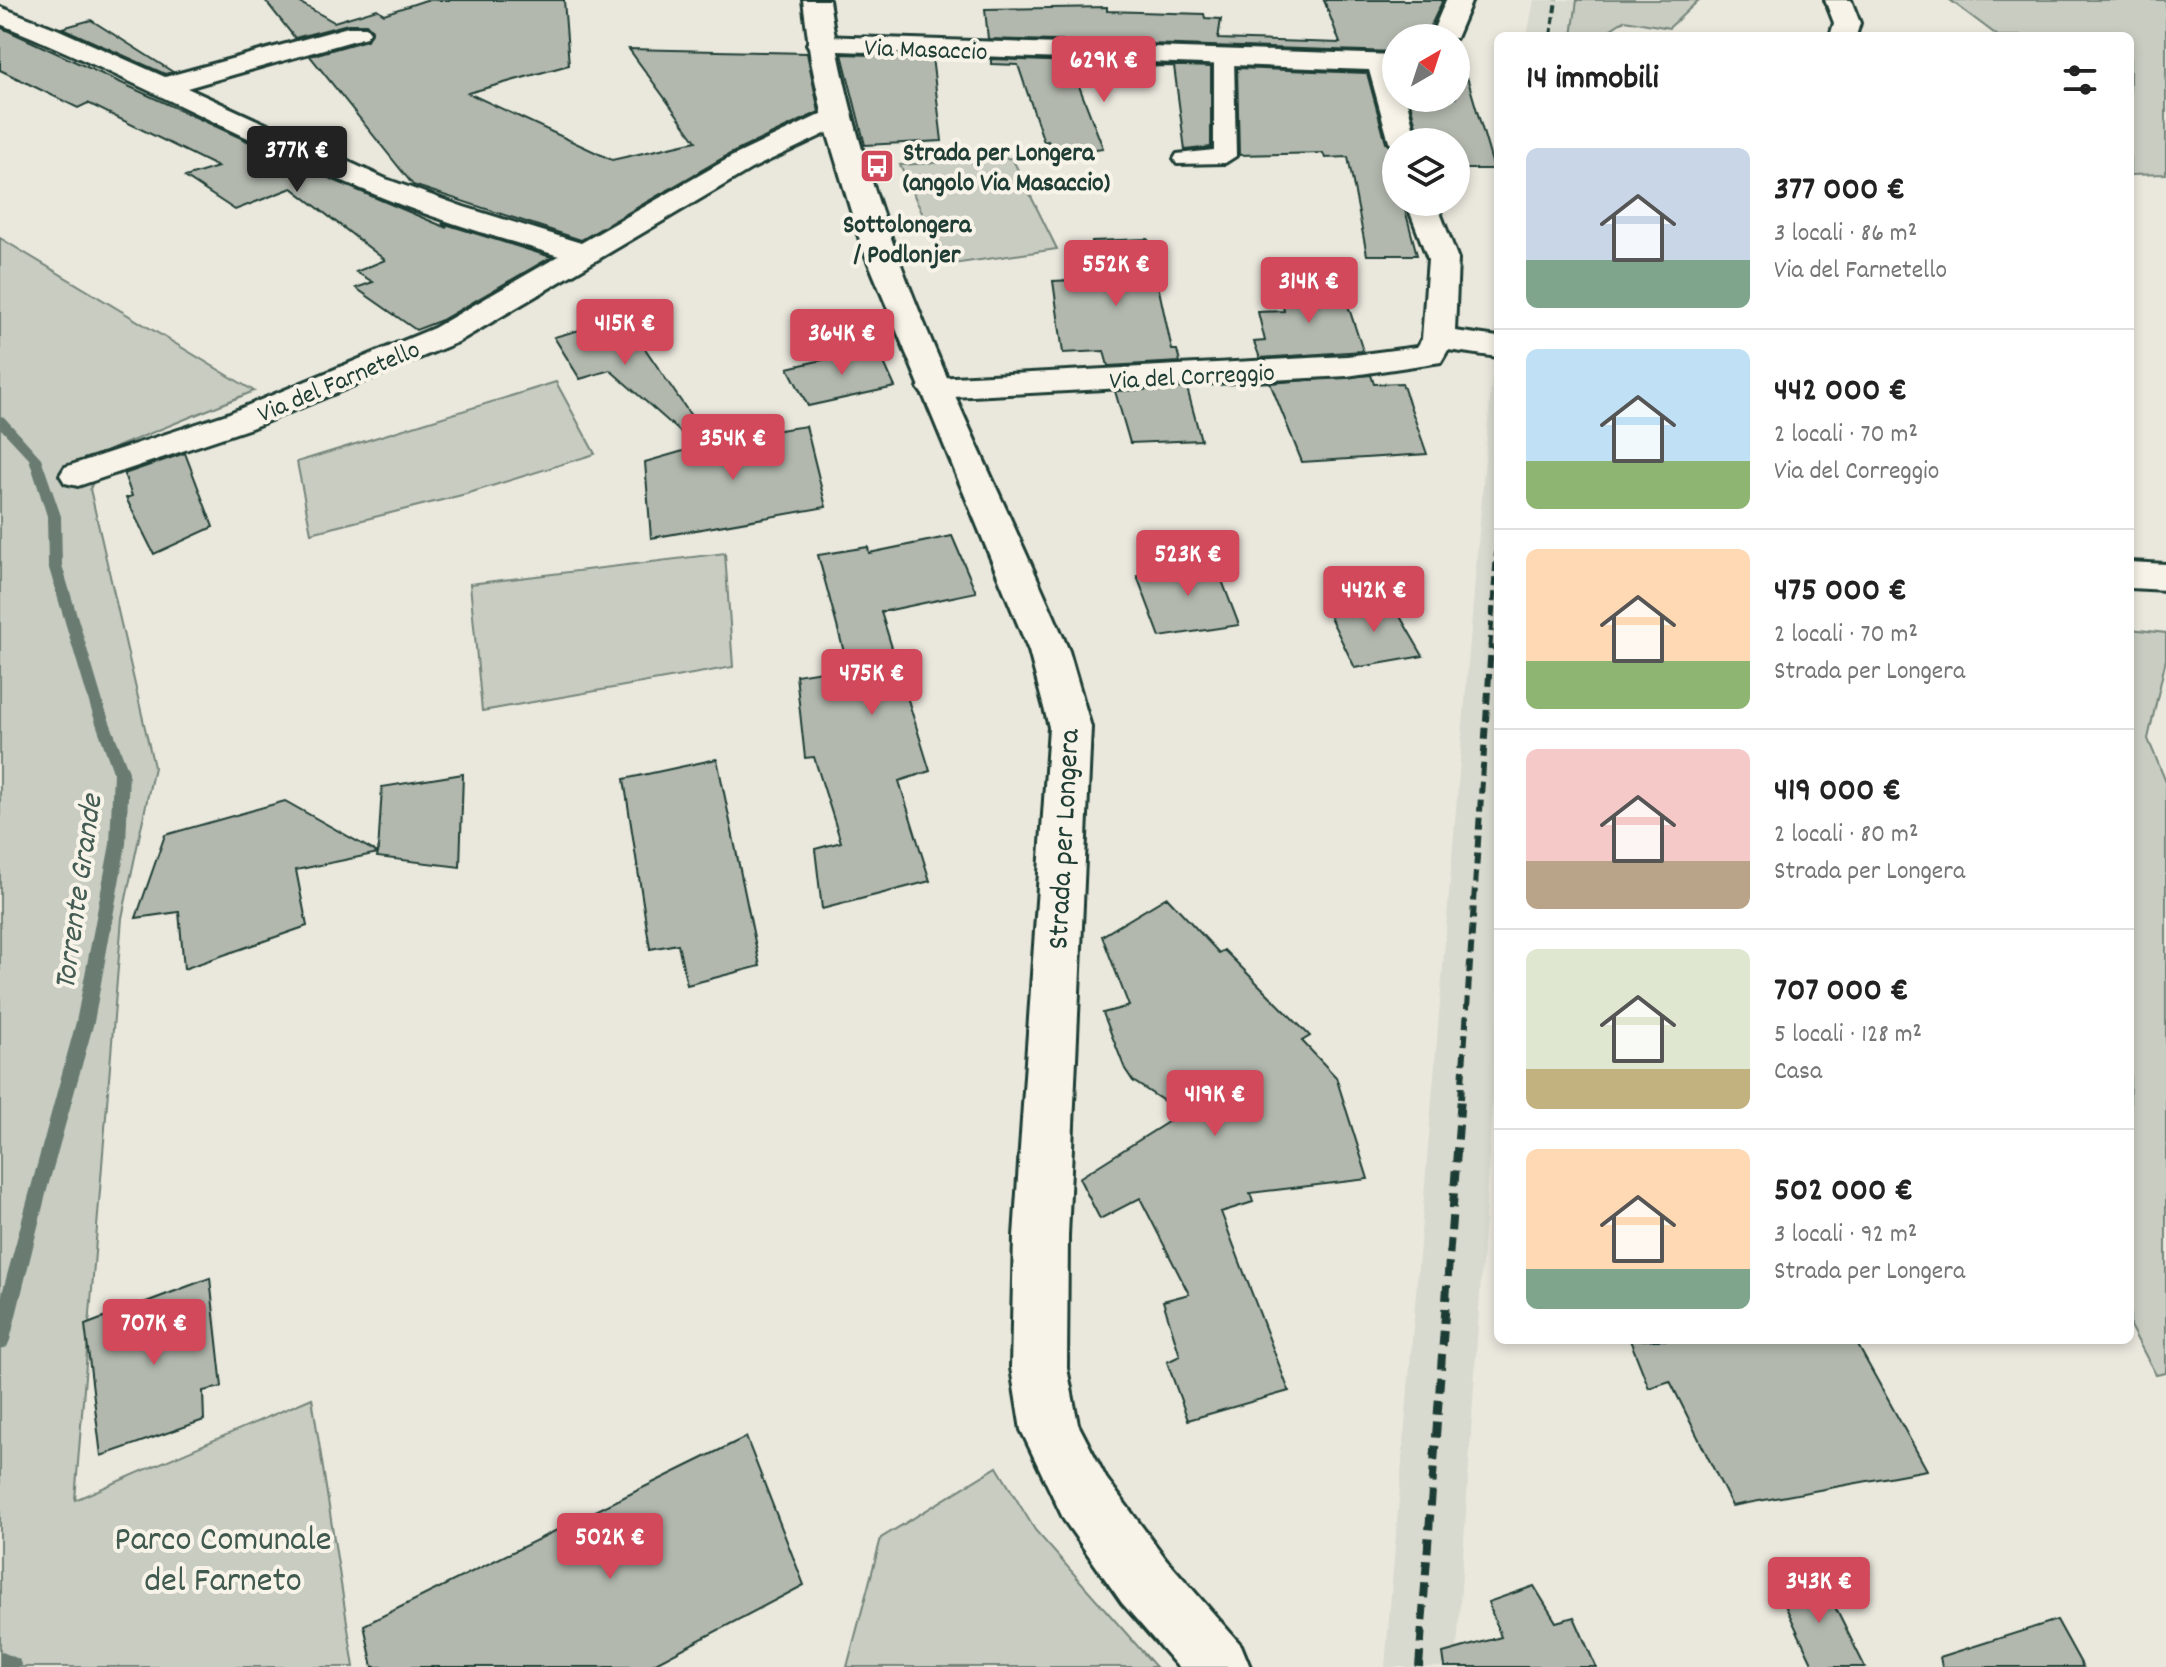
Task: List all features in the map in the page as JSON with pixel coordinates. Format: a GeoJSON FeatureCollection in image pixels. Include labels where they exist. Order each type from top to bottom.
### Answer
{"type":"FeatureCollection","features":[{"type":"Feature","properties":{"kind":"street","name":"Strada per Longera"},"geometry":{"type":"LineString","coordinates":[[816,0],[820,44],[871,227],[935,388],[994,518],[1065,690],[1070,727],[1041,1236],[1039,1368],[1050,1430],[1085,1499],[1144,1581],[1219,1667]]}},
{"type":"Feature","properties":{"kind":"street"},"geometry":{"type":"LineString","coordinates":[[1449,24],[1459,0]]}},
{"type":"Feature","properties":{"kind":"street"},"geometry":{"type":"LineString","coordinates":[[1838,0],[1847,23],[1846,32]]}},
{"type":"Feature","properties":{"kind":"street"},"geometry":{"type":"LineString","coordinates":[[0,15],[163,86],[380,187],[457,215],[584,254]]}},
{"type":"Feature","properties":{"kind":"street"},"geometry":{"type":"LineString","coordinates":[[163,86],[357,32]]}},
{"type":"Feature","properties":{"kind":"street","name":"Via Masaccio"},"geometry":{"type":"LineString","coordinates":[[820,44],[1382,63]]}},
{"type":"Feature","properties":{"kind":"street","name":"Via del Farnetello"},"geometry":{"type":"LineString","coordinates":[[78,475],[239,421],[446,335],[741,163],[838,117]]}},
{"type":"Feature","properties":{"kind":"street"},"geometry":{"type":"LineString","coordinates":[[1426,216],[1443,259],[1449,340],[1494,346]]}},
{"type":"Feature","properties":{"kind":"street","name":"Via del Correggio"},"geometry":{"type":"LineString","coordinates":[[935,388],[1347,366],[1429,355],[1449,340]]}},
{"type":"Feature","properties":{"kind":"street"},"geometry":{"type":"LineString","coordinates":[[2134,575],[2166,577]]}},
{"type":"Feature","properties":{"kind":"lane"},"geometry":{"type":"LineString","coordinates":[[1185,159],[1225,156],[1224,57]]}},
{"type":"Feature","properties":{"kind":"shaded area"},"geometry":{"type":"Polygon","coordinates":[[[1534,0],[1577,0],[1573,32],[1528,32],[1534,0]]]}},
{"type":"Feature","properties":{"kind":"shaded area"},"geometry":{"type":"Polygon","coordinates":[[[1494,350],[1494,1075],[1456,1667],[1385,1667],[1494,350]]]}},
{"type":"Feature","properties":{"kind":"green space"},"geometry":{"type":"Polygon","coordinates":[[[1577,0],[1699,0],[1669,28],[1625,20],[1606,32],[1573,32],[1577,0]]]}},
{"type":"Feature","properties":{"kind":"green space"},"geometry":{"type":"Polygon","coordinates":[[[1950,0],[2166,0],[2166,174],[2134,175],[2134,32],[1993,32],[1950,0]]]}},
{"type":"Feature","properties":{"kind":"green space"},"geometry":{"type":"Polygon","coordinates":[[[1012,158],[1057,249],[946,265],[900,165],[1012,158]]]}},
{"type":"Feature","properties":{"kind":"green space","name":"Parco Comunale del Farneto"},"geometry":{"type":"Polygon","coordinates":[[[0,238],[254,391],[107,451],[90,489],[154,767],[122,918],[75,1500],[312,1398],[354,1667],[0,1667],[0,238]]]}},
{"type":"Feature","properties":{"kind":"green space"},"geometry":{"type":"Polygon","coordinates":[[[556,382],[595,454],[466,494],[311,533],[297,462],[556,382]]]}},
{"type":"Feature","properties":{"kind":"green space"},"geometry":{"type":"Polygon","coordinates":[[[725,553],[733,667],[482,711],[470,584],[725,553]]]}},
{"type":"Feature","properties":{"kind":"green space"},"geometry":{"type":"Polygon","coordinates":[[[2134,629],[2166,633],[2166,659],[2148,739],[2166,782],[2166,1373],[2156,1375],[2134,1334],[2134,629]]]}},
{"type":"Feature","properties":{"kind":"green space"},"geometry":{"type":"Polygon","coordinates":[[[997,1467],[1035,1530],[1156,1667],[847,1667],[881,1538],[997,1467]]]}},
{"type":"Feature","properties":{"kind":"building"},"geometry":{"type":"Polygon","coordinates":[[[265,0],[295,0],[334,22],[377,9],[384,14],[426,0],[564,0],[569,65],[468,93],[612,160],[696,141],[629,49],[807,53],[819,112],[730,154],[581,240],[413,185],[310,56],[367,40],[372,30],[366,24],[348,24],[295,38],[265,0]]]}},
{"type":"Feature","properties":{"kind":"building"},"geometry":{"type":"Polygon","coordinates":[[[1324,0],[1443,0],[1432,24],[1382,24],[1382,52],[988,39],[985,9],[1107,7],[1107,11],[1204,14],[1205,18],[1221,19],[1218,39],[1340,43],[1324,0]]]}},
{"type":"Feature","properties":{"kind":"building"},"geometry":{"type":"Polygon","coordinates":[[[91,20],[173,72],[165,74],[62,28],[91,20]]]}},
{"type":"Feature","properties":{"kind":"building"},"geometry":{"type":"Polygon","coordinates":[[[0,27],[317,173],[447,228],[442,223],[551,257],[442,320],[416,330],[356,288],[373,282],[356,272],[385,260],[292,188],[235,210],[185,177],[218,167],[88,103],[78,108],[0,70],[0,27]]]}},
{"type":"Feature","properties":{"kind":"building"},"geometry":{"type":"Polygon","coordinates":[[[842,54],[932,57],[942,141],[865,145],[842,54]]]}},
{"type":"Feature","properties":{"kind":"building"},"geometry":{"type":"Polygon","coordinates":[[[991,59],[1211,67],[1211,147],[1185,150],[1174,66],[1072,68],[1103,148],[1054,155],[1048,141],[1044,142],[1018,65],[991,64],[991,59]]]}},
{"type":"Feature","properties":{"kind":"building"},"geometry":{"type":"Polygon","coordinates":[[[1237,68],[1367,73],[1382,128],[1382,216],[1407,216],[1417,255],[1367,255],[1348,157],[1325,158],[1323,153],[1239,155],[1237,68]]]}},
{"type":"Feature","properties":{"kind":"building"},"geometry":{"type":"Polygon","coordinates":[[[1470,87],[1494,169],[1470,169],[1470,128],[1416,128],[1412,112],[1470,112],[1470,87]]]}},
{"type":"Feature","properties":{"kind":"building"},"geometry":{"type":"Polygon","coordinates":[[[1148,239],[1172,350],[1177,350],[1180,362],[1108,366],[1104,351],[1063,353],[1053,281],[1098,279],[1092,241],[1148,239]]]}},
{"type":"Feature","properties":{"kind":"building"},"geometry":{"type":"Polygon","coordinates":[[[1342,287],[1363,351],[1260,358],[1254,342],[1265,341],[1258,312],[1284,311],[1280,290],[1342,287]]]}},
{"type":"Feature","properties":{"kind":"building"},"geometry":{"type":"Polygon","coordinates":[[[624,318],[698,426],[686,437],[610,370],[580,379],[554,337],[624,318]]]}},
{"type":"Feature","properties":{"kind":"building"},"geometry":{"type":"Polygon","coordinates":[[[877,347],[895,387],[808,406],[788,368],[877,347]]]}},
{"type":"Feature","properties":{"kind":"building"},"geometry":{"type":"Polygon","coordinates":[[[1371,375],[1374,384],[1402,383],[1427,454],[1302,462],[1270,383],[1371,375]]]}},
{"type":"Feature","properties":{"kind":"building"},"geometry":{"type":"Polygon","coordinates":[[[1187,388],[1201,440],[1130,443],[1115,391],[1187,388]]]}},
{"type":"Feature","properties":{"kind":"building"},"geometry":{"type":"Polygon","coordinates":[[[806,426],[826,507],[651,538],[645,462],[732,437],[806,426]]]}},
{"type":"Feature","properties":{"kind":"building"},"geometry":{"type":"Polygon","coordinates":[[[185,453],[213,527],[154,554],[126,498],[132,496],[124,474],[185,453]]]}},
{"type":"Feature","properties":{"kind":"building"},"geometry":{"type":"Polygon","coordinates":[[[952,536],[976,592],[881,612],[930,771],[899,781],[930,881],[822,909],[815,849],[841,842],[814,757],[805,758],[796,675],[848,667],[818,555],[868,547],[869,553],[952,536]]]}},
{"type":"Feature","properties":{"kind":"building"},"geometry":{"type":"Polygon","coordinates":[[[1213,557],[1239,625],[1160,637],[1137,576],[1169,572],[1166,564],[1213,557]]]}},
{"type":"Feature","properties":{"kind":"building"},"geometry":{"type":"Polygon","coordinates":[[[1390,599],[1423,656],[1355,668],[1327,611],[1390,599]]]}},
{"type":"Feature","properties":{"kind":"building"},"geometry":{"type":"Polygon","coordinates":[[[717,759],[760,966],[687,985],[678,944],[650,949],[624,779],[717,759]]]}},
{"type":"Feature","properties":{"kind":"building"},"geometry":{"type":"Polygon","coordinates":[[[463,774],[460,867],[377,857],[382,787],[463,774]]]}},
{"type":"Feature","properties":{"kind":"building"},"geometry":{"type":"Polygon","coordinates":[[[285,801],[378,853],[296,870],[307,926],[184,969],[179,912],[136,918],[165,835],[285,801]]]}},
{"type":"Feature","properties":{"kind":"building"},"geometry":{"type":"Polygon","coordinates":[[[1167,897],[1219,953],[1224,950],[1310,1036],[1302,1041],[1336,1077],[1368,1179],[1250,1193],[1253,1202],[1221,1212],[1289,1391],[1188,1420],[1167,1362],[1180,1356],[1163,1301],[1189,1294],[1140,1198],[1100,1219],[1079,1178],[1182,1113],[1133,1081],[1125,1069],[1103,1013],[1129,1006],[1102,936],[1167,897]]]}},
{"type":"Feature","properties":{"kind":"building"},"geometry":{"type":"Polygon","coordinates":[[[210,1278],[222,1387],[203,1391],[204,1420],[101,1456],[85,1325],[210,1278]]]}},
{"type":"Feature","properties":{"kind":"building"},"geometry":{"type":"Polygon","coordinates":[[[1632,1344],[1857,1344],[1927,1470],[1732,1506],[1670,1381],[1649,1388],[1632,1344]]]}},
{"type":"Feature","properties":{"kind":"building"},"geometry":{"type":"Polygon","coordinates":[[[746,1437],[804,1585],[648,1667],[373,1667],[364,1625],[746,1437]]]}},
{"type":"Feature","properties":{"kind":"building"},"geometry":{"type":"Polygon","coordinates":[[[1820,1577],[1865,1667],[1814,1667],[1776,1586],[1820,1577]]]}},
{"type":"Feature","properties":{"kind":"building"},"geometry":{"type":"Polygon","coordinates":[[[1534,1586],[1556,1622],[1574,1617],[1596,1667],[1445,1667],[1443,1653],[1501,1637],[1488,1602],[1534,1586]]]}},
{"type":"Feature","properties":{"kind":"building"},"geometry":{"type":"Polygon","coordinates":[[[2057,1620],[2083,1667],[1942,1667],[1940,1657],[2057,1620]]]}},
{"type":"Feature","properties":{"kind":"waterway","name":"Torrente Grande"},"geometry":{"type":"LineString","coordinates":[[0,420],[35,458],[54,516],[55,565],[98,709],[121,772],[118,844],[85,1022],[0,1340]]}},
{"type":"Feature","properties":{"kind":"waterway","name":"Torrente Grande"},"geometry":{"type":"LineString","coordinates":[[0,1662],[11,1667]]}},
{"type":"Feature","properties":{"kind":"railway"},"geometry":{"type":"LineString","coordinates":[[1552,32],[1556,0]]}},
{"type":"Feature","properties":{"kind":"railway"},"geometry":{"type":"LineString","coordinates":[[1490,647],[1494,589]]}},
{"type":"Feature","properties":{"kind":"railway"},"geometry":{"type":"LineString","coordinates":[[1461,1099],[1491,645]]}},
{"type":"Feature","properties":{"kind":"railway"},"geometry":{"type":"LineString","coordinates":[[1419,1667],[1461,1097]]}},
{"type":"Feature","properties":{"kind":"place","name":"Strada per Longera (angolo Via Masaccio)"},"geometry":{"type":"Point","coordinates":[877,166]}},
{"type":"Feature","properties":{"kind":"district","name":"Sottolongera / Podlonjer"},"geometry":{"type":"Point","coordinates":[907,238]}}]}
